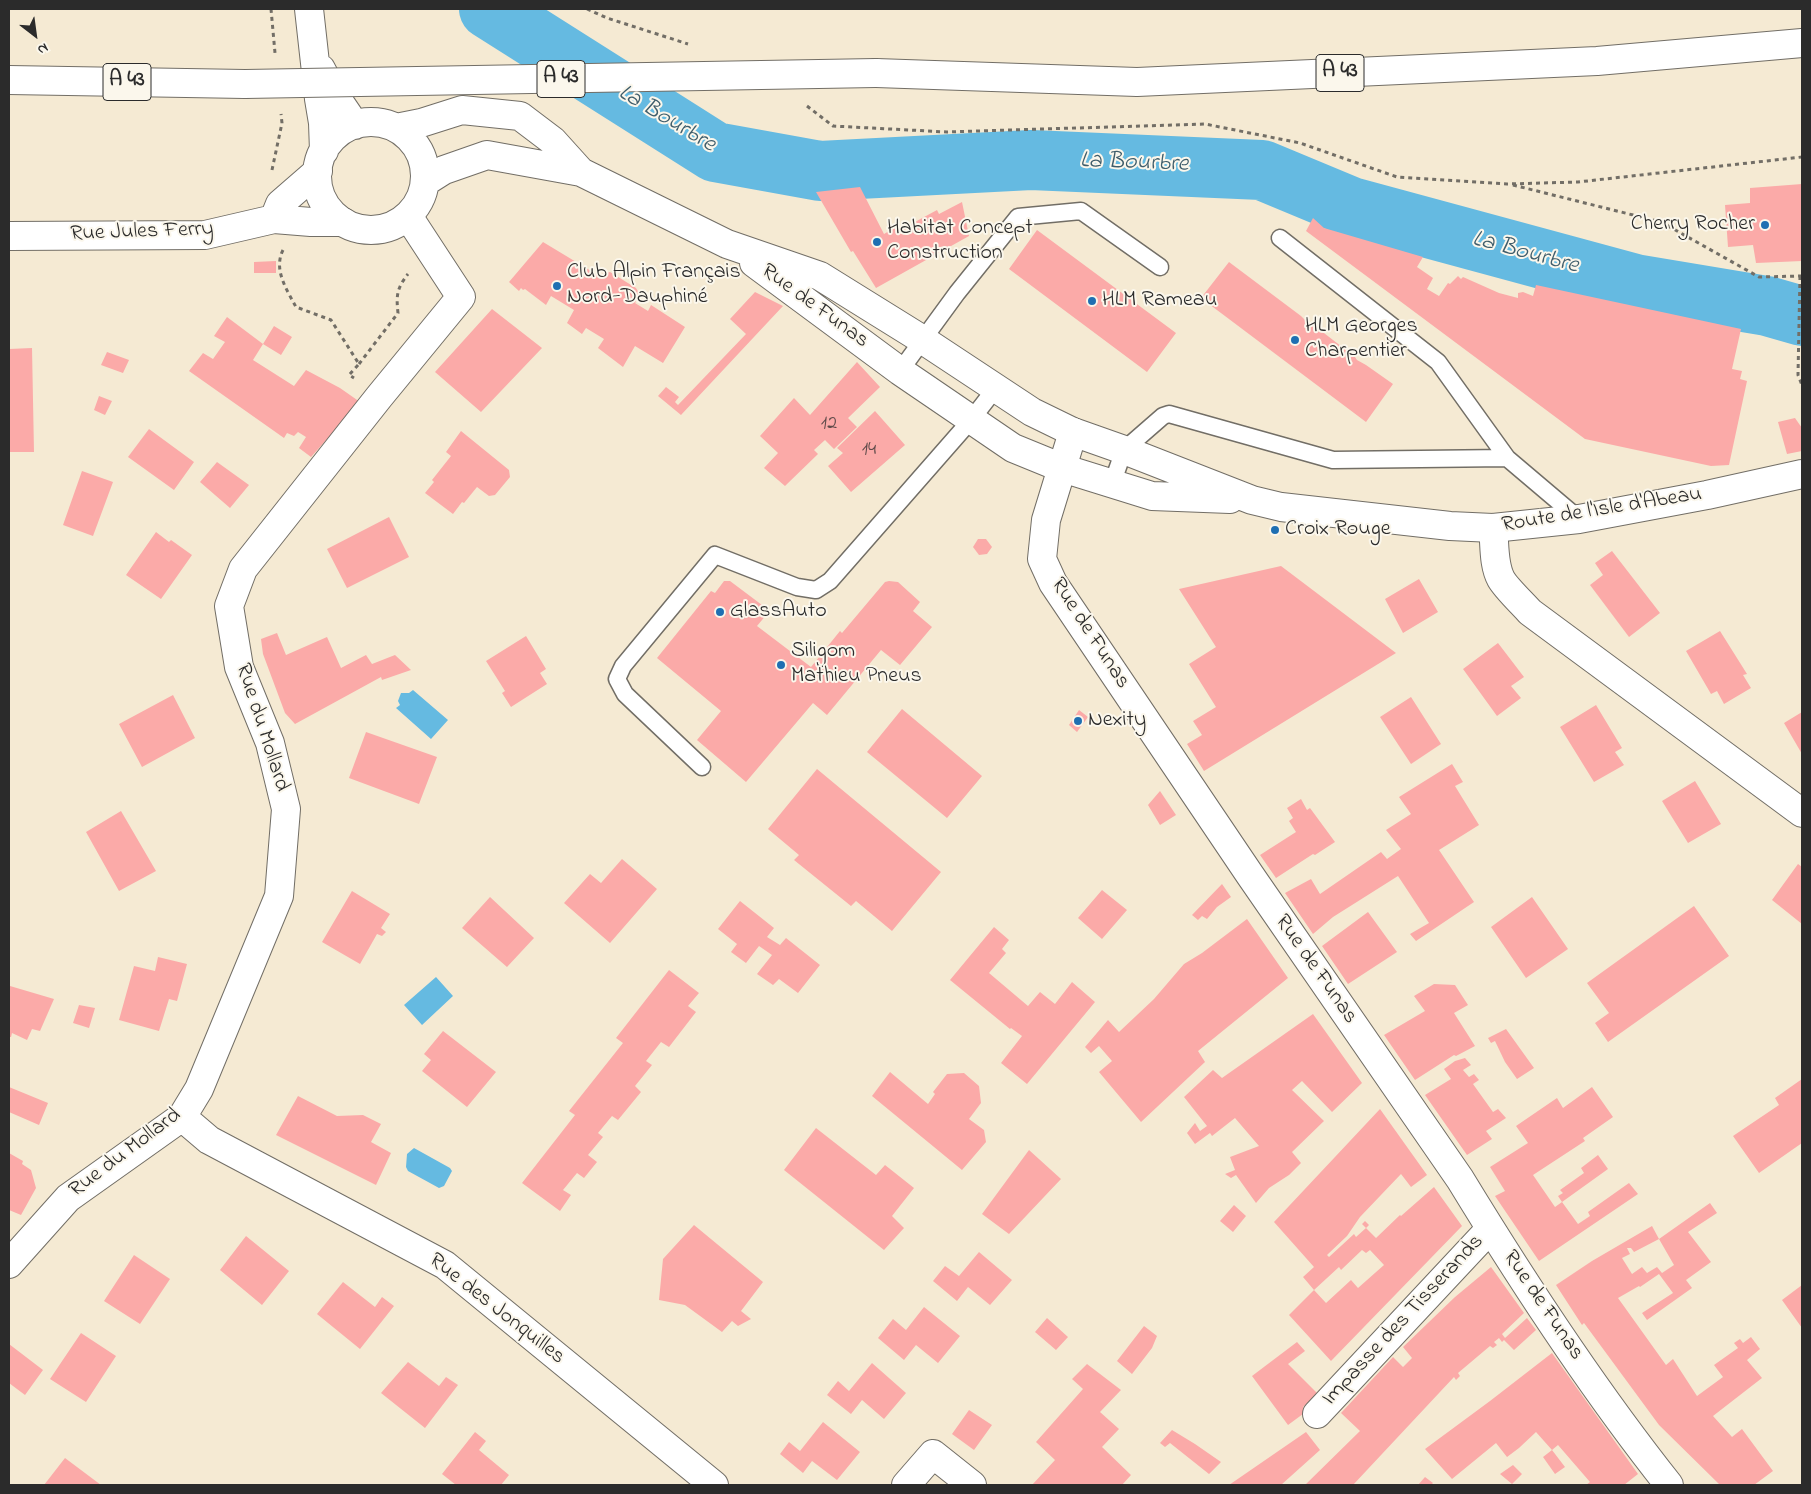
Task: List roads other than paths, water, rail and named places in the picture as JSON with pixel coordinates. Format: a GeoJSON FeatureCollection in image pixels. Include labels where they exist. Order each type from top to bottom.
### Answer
{"type":"FeatureCollection","features":[{"type":"Feature","properties":{"kind":"main road"},"geometry":{"type":"LineString","coordinates":[[274,218],[280,204],[321,161],[332,140],[343,131],[356,125],[369,122],[383,123],[396,128],[409,138],[419,150],[425,166],[425,182],[417,206],[408,216],[394,225],[377,230],[360,229],[343,222],[332,213],[323,201],[318,186],[321,161],[323,123],[309,9]]}},
{"type":"Feature","properties":{"kind":"main road","name":"A 43"},"geometry":{"type":"LineString","coordinates":[[9,80],[245,84],[876,73],[1137,82],[1598,62],[1802,43]]}},
{"type":"Feature","properties":{"kind":"main road"},"geometry":{"type":"LineString","coordinates":[[316,59],[336,97],[356,125]]}},
{"type":"Feature","properties":{"kind":"main road","name":"Rue de Funas"},"geometry":{"type":"LineString","coordinates":[[396,128],[462,110],[520,116],[553,142],[581,172]]}},
{"type":"Feature","properties":{"kind":"main road","name":"Rue de Funas"},"geometry":{"type":"LineString","coordinates":[[425,182],[444,170],[487,154],[581,172],[727,244],[820,276],[923,340],[995,389]]}},
{"type":"Feature","properties":{"kind":"main road","name":"Rue du Mollard"},"geometry":{"type":"LineString","coordinates":[[9,1264],[68,1198],[182,1117],[200,1089],[279,896],[286,808],[270,742],[239,667],[228,606],[243,569],[461,297],[408,216]]}},
{"type":"Feature","properties":{"kind":"main road","name":"Rue Jules Ferry"},"geometry":{"type":"LineString","coordinates":[[9,236],[205,235],[274,218],[311,222],[343,222]]}},
{"type":"Feature","properties":{"kind":"main road","name":"Rue de Funas"},"geometry":{"type":"LineString","coordinates":[[727,244],[972,420]]}},
{"type":"Feature","properties":{"kind":"main road","name":"Route de l'Isle d'Abeau"},"geometry":{"type":"LineString","coordinates":[[995,389],[1032,412],[1073,432],[1252,500],[1281,508],[1450,526],[1492,528],[1579,519],[1707,495],[1802,474]]}},
{"type":"Feature","properties":{"kind":"main road","name":"Route de l'Isle d'Abeau"},"geometry":{"type":"LineString","coordinates":[[972,420],[1013,448],[1062,468],[1152,496],[1252,500]]}},
{"type":"Feature","properties":{"kind":"main road","name":"Rue de Funas"},"geometry":{"type":"LineString","coordinates":[[1073,432],[1046,520],[1042,559],[1053,583],[1256,883],[1460,1179],[1490,1229],[1582,1366],[1644,1454],[1669,1485]]}},
{"type":"Feature","properties":{"kind":"main road"},"geometry":{"type":"LineString","coordinates":[[1492,528],[1495,558],[1501,579],[1530,612],[1802,813]]}},
{"type":"Feature","properties":{"kind":"main road","name":"Rue des Jonquilles"},"geometry":{"type":"LineString","coordinates":[[182,1117],[210,1140],[445,1265],[714,1485]]}},
{"type":"Feature","properties":{"kind":"main road","name":"Impasse des Tisserands"},"geometry":{"type":"LineString","coordinates":[[1317,1414],[1490,1229]]}},
{"type":"Feature","properties":{"kind":"main road"},"geometry":{"type":"LineString","coordinates":[[906,1485],[933,1454],[972,1485]]}},
{"type":"Feature","properties":{"kind":"lane"},"geometry":{"type":"LineString","coordinates":[[900,370],[957,293],[1018,217],[1081,211],[1160,267]]}},
{"type":"Feature","properties":{"kind":"lane"},"geometry":{"type":"LineString","coordinates":[[1280,238],[1438,362],[1507,458],[1579,519]]}},
{"type":"Feature","properties":{"kind":"lane"},"geometry":{"type":"LineString","coordinates":[[702,767],[625,694],[617,679],[623,666],[715,554],[797,587],[816,590],[830,581],[972,420],[995,389]]}},
{"type":"Feature","properties":{"kind":"lane"},"geometry":{"type":"LineString","coordinates":[[1112,484],[1124,450],[1164,416],[1169,414],[1333,460],[1507,458]]}},
{"type":"Feature","properties":{"kind":"water"},"geometry":{"type":"Polygon","coordinates":[[[413,690],[448,720],[431,739],[396,708],[400,705],[398,701],[401,693],[409,693],[413,690]]]}},
{"type":"Feature","properties":{"kind":"water"},"geometry":{"type":"Polygon","coordinates":[[[436,977],[453,996],[422,1025],[404,1005],[436,977]]]}},
{"type":"Feature","properties":{"kind":"water"},"geometry":{"type":"Polygon","coordinates":[[[414,1148],[450,1168],[452,1171],[444,1186],[439,1188],[408,1171],[406,1167],[407,1154],[414,1148]]]}},
{"type":"Feature","properties":{"kind":"waterway","name":"La Bourbre"},"geometry":{"type":"LineString","coordinates":[[489,9],[715,152],[820,171],[1031,160],[1262,170],[1351,207],[1635,284],[1767,306],[1802,316]]}},
{"type":"Feature","properties":{"kind":"place","name":"Cherry Rocher"},"geometry":{"type":"Point","coordinates":[1765,225]}},
{"type":"Feature","properties":{"kind":"place","name":"Habitat Concept Construction"},"geometry":{"type":"Point","coordinates":[877,242]}},
{"type":"Feature","properties":{"kind":"place","name":"Club Alpin Français Nord-Dauphiné"},"geometry":{"type":"Point","coordinates":[557,286]}},
{"type":"Feature","properties":{"kind":"place","name":"HLM Rameau"},"geometry":{"type":"Point","coordinates":[1092,301]}},
{"type":"Feature","properties":{"kind":"place","name":"HLM Georges Charpentier"},"geometry":{"type":"Point","coordinates":[1295,340]}},
{"type":"Feature","properties":{"kind":"place","name":"Croix Rouge"},"geometry":{"type":"Point","coordinates":[1275,530]}},
{"type":"Feature","properties":{"kind":"place","name":"GlassAuto"},"geometry":{"type":"Point","coordinates":[720,612]}},
{"type":"Feature","properties":{"kind":"place","name":"Siligom Mathieu Pneus"},"geometry":{"type":"Point","coordinates":[781,665]}},
{"type":"Feature","properties":{"kind":"place","name":"Nexity"},"geometry":{"type":"Point","coordinates":[1078,721]}}]}
